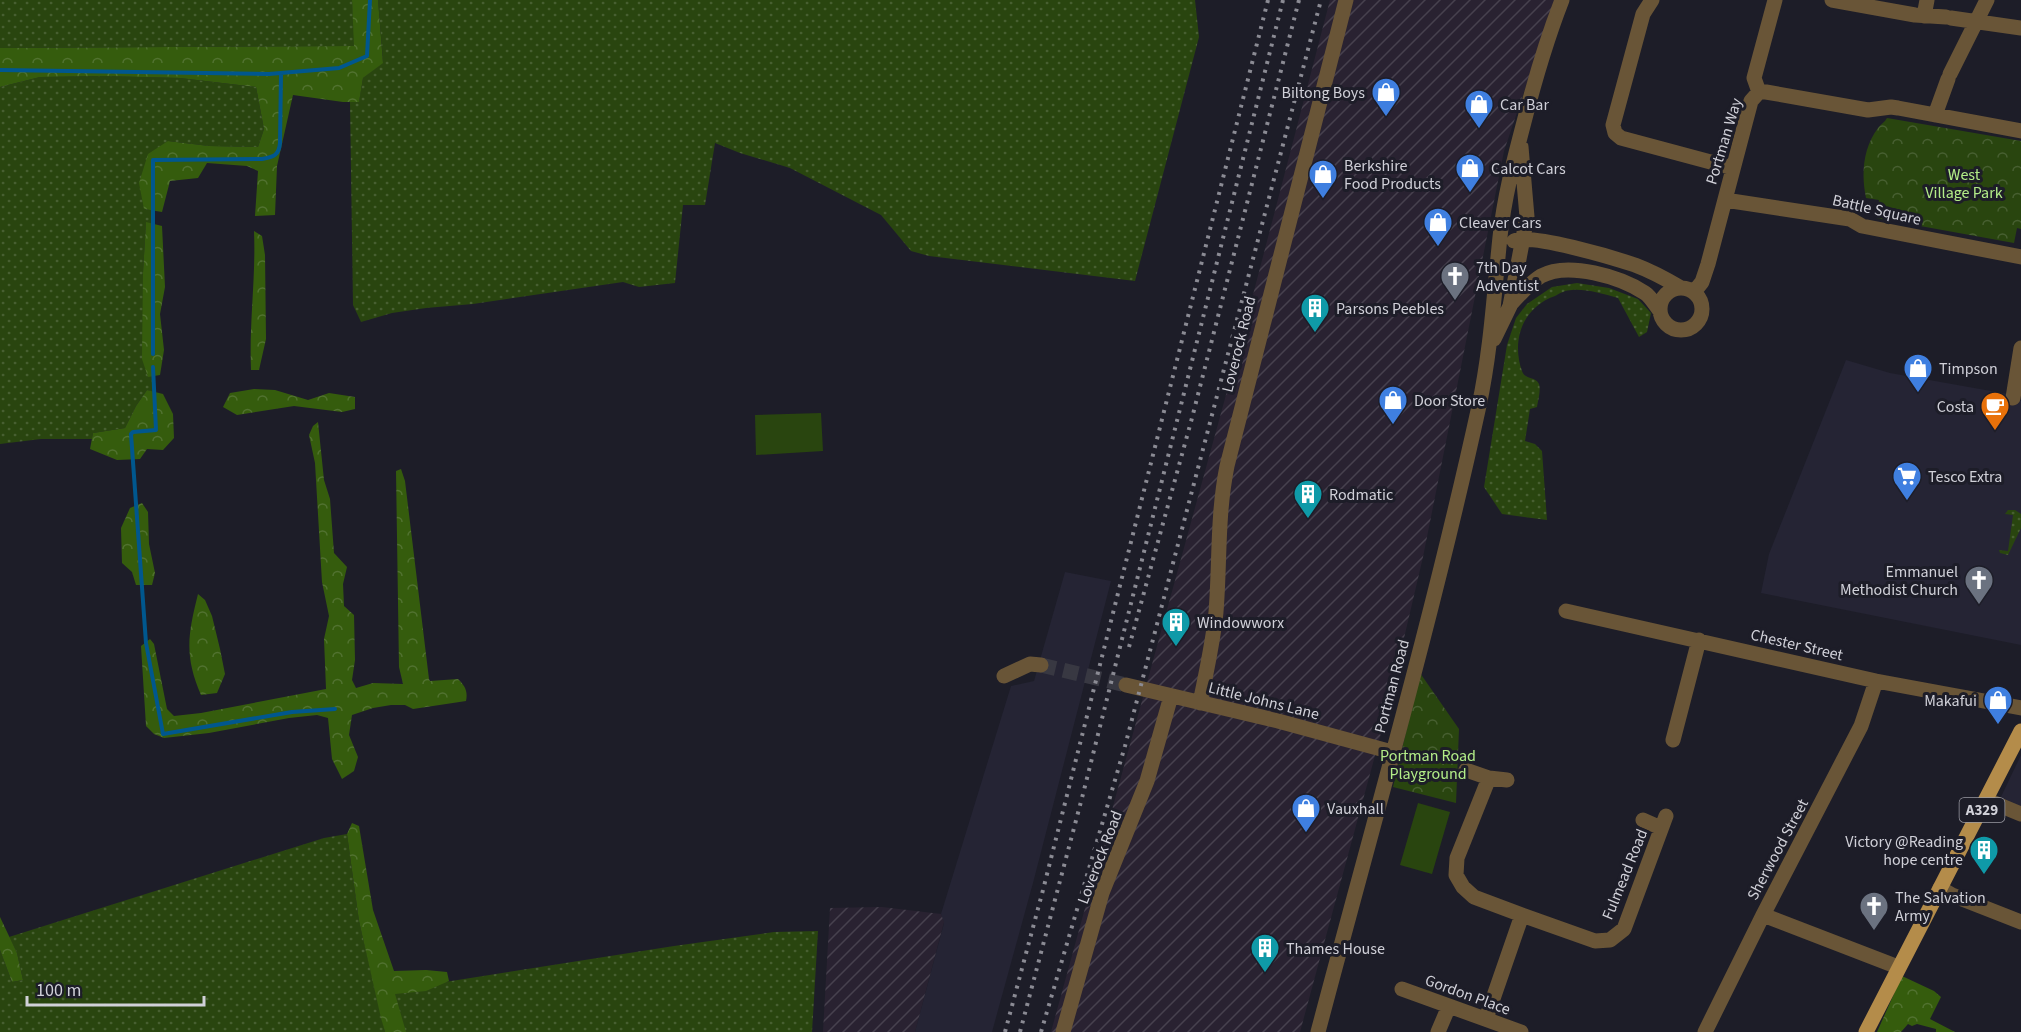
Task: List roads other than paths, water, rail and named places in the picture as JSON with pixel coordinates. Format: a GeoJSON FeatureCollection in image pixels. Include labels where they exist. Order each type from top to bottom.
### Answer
{"type":"FeatureCollection","features":[{"type":"Feature","properties":{"kind":"main road","name":"A329"},"geometry":{"type":"LineString","coordinates":[[1866,1032],[2021,731]]}},
{"type":"Feature","properties":{"kind":"street","name":"Loverock Road"},"geometry":{"type":"LineString","coordinates":[[1200,703],[1214,629],[1219,517],[1227,466],[1346,0]]}},
{"type":"Feature","properties":{"kind":"street","name":"Portman Road"},"geometry":{"type":"LineString","coordinates":[[1318,1032],[1457,498],[1490,347],[1500,238],[1510,177],[1541,54],[1562,0]]}},
{"type":"Feature","properties":{"kind":"street"},"geometry":{"type":"LineString","coordinates":[[1652,0],[1643,14],[1613,125],[1615,133],[1621,138],[1733,168]]}},
{"type":"Feature","properties":{"kind":"street","name":"Portman Way"},"geometry":{"type":"LineString","coordinates":[[1687,290],[1702,282],[1708,264],[1751,101],[1759,92],[1754,78],[1775,0]]}},
{"type":"Feature","properties":{"kind":"street"},"geometry":{"type":"LineString","coordinates":[[1832,0],[1924,16],[1948,17],[2021,28]]}},
{"type":"Feature","properties":{"kind":"street"},"geometry":{"type":"LineString","coordinates":[[1924,16],[1927,0]]}},
{"type":"Feature","properties":{"kind":"street"},"geometry":{"type":"LineString","coordinates":[[1935,115],[1949,76],[1987,0]]}},
{"type":"Feature","properties":{"kind":"street"},"geometry":{"type":"LineString","coordinates":[[1759,92],[1868,110],[1891,107],[2021,131]]}},
{"type":"Feature","properties":{"kind":"street","name":"Portman Road"},"geometry":{"type":"LineString","coordinates":[[1490,347],[1510,306],[1527,217],[1521,132]]}},
{"type":"Feature","properties":{"kind":"street","name":"Battle Square"},"geometry":{"type":"LineString","coordinates":[[1725,200],[1850,219],[1862,226],[2021,257]]}},
{"type":"Feature","properties":{"kind":"street"},"geometry":{"type":"LineString","coordinates":[[1527,217],[1535,229],[1551,243]]}},
{"type":"Feature","properties":{"kind":"street"},"geometry":{"type":"LineString","coordinates":[[1522,238],[1551,243],[1636,265],[1687,290],[1701,303],[1702,313],[1699,321],[1691,328],[1685,331],[1672,329],[1663,321],[1660,311],[1647,294],[1628,284],[1577,270],[1539,277],[1517,273],[1511,271],[1500,256],[1512,242],[1522,238]]}},
{"type":"Feature","properties":{"kind":"street"},"geometry":{"type":"LineString","coordinates":[[1510,306],[1539,277]]}},
{"type":"Feature","properties":{"kind":"street"},"geometry":{"type":"LineString","coordinates":[[1660,311],[1663,297],[1674,289],[1687,290]]}},
{"type":"Feature","properties":{"kind":"street"},"geometry":{"type":"LineString","coordinates":[[2013,398],[2021,348]]}},
{"type":"Feature","properties":{"kind":"street","name":"Chester Street"},"geometry":{"type":"LineString","coordinates":[[1566,611],[1876,681],[2021,708]]}},
{"type":"Feature","properties":{"kind":"street"},"geometry":{"type":"LineString","coordinates":[[1673,740],[1699,640]]}},
{"type":"Feature","properties":{"kind":"street"},"geometry":{"type":"LineString","coordinates":[[1004,676],[1030,664],[1041,665]]}},
{"type":"Feature","properties":{"kind":"street","name":"Sherwood Street"},"geometry":{"type":"LineString","coordinates":[[1705,1032],[1762,915],[1861,726],[1876,681]]}},
{"type":"Feature","properties":{"kind":"street","name":"Little Johns Lane"},"geometry":{"type":"LineString","coordinates":[[1126,685],[1392,752]]}},
{"type":"Feature","properties":{"kind":"street","name":"Loverock Road"},"geometry":{"type":"LineString","coordinates":[[1063,1032],[1102,893],[1147,781],[1172,696]]}},
{"type":"Feature","properties":{"kind":"street"},"geometry":{"type":"LineString","coordinates":[[1466,770],[1489,778],[1507,780]]}},
{"type":"Feature","properties":{"kind":"street","name":"Fulmead Road"},"geometry":{"type":"LineString","coordinates":[[1489,778],[1455,866],[1456,875],[1463,887],[1474,897],[1595,941],[1610,940],[1624,929],[1663,822],[1643,820]]}},
{"type":"Feature","properties":{"kind":"street"},"geometry":{"type":"LineString","coordinates":[[1987,800],[2021,814]]}},
{"type":"Feature","properties":{"kind":"street"},"geometry":{"type":"LineString","coordinates":[[1940,888],[1952,895],[2021,922]]}},
{"type":"Feature","properties":{"kind":"street"},"geometry":{"type":"LineString","coordinates":[[1486,1019],[1522,915]]}},
{"type":"Feature","properties":{"kind":"street"},"geometry":{"type":"LineString","coordinates":[[1762,915],[1898,967]]}},
{"type":"Feature","properties":{"kind":"street","name":"Gordon Place"},"geometry":{"type":"LineString","coordinates":[[1402,989],[1521,1032]]}},
{"type":"Feature","properties":{"kind":"street"},"geometry":{"type":"LineString","coordinates":[[1438,1032],[1449,1006]]}},
{"type":"Feature","properties":{"kind":"waterway"},"geometry":{"type":"LineString","coordinates":[[0,70],[269,74],[339,68],[367,56],[370,0]]}},
{"type":"Feature","properties":{"kind":"waterway"},"geometry":{"type":"LineString","coordinates":[[153,354],[153,160],[262,159],[275,155],[280,143],[281,74]]}},
{"type":"Feature","properties":{"kind":"waterway"},"geometry":{"type":"LineString","coordinates":[[153,367],[156,430],[131,434],[146,643],[163,734],[292,712],[335,709]]}},
{"type":"Feature","properties":{"kind":"tunnel"},"geometry":{"type":"LineString","coordinates":[[1041,665],[1126,685]]}},
{"type":"Feature","properties":{"kind":"railway"},"geometry":{"type":"LineString","coordinates":[[1005,1032],[1268,0]]}},
{"type":"Feature","properties":{"kind":"railway"},"geometry":{"type":"LineString","coordinates":[[1020,1032],[1083,794],[1283,0]]}},
{"type":"Feature","properties":{"kind":"railway"},"geometry":{"type":"LineString","coordinates":[[1129,647],[1192,418],[1299,0]]}},
{"type":"Feature","properties":{"kind":"railway"},"geometry":{"type":"LineString","coordinates":[[1041,1032],[1125,746],[1321,0]]}},
{"type":"Feature","properties":{"kind":"place","name":"Biltong Boys"},"geometry":{"type":"Point","coordinates":[1386,118]}},
{"type":"Feature","properties":{"kind":"place","name":"Car Bar"},"geometry":{"type":"Point","coordinates":[1479,130]}},
{"type":"Feature","properties":{"kind":"place","name":"Calcot Cars"},"geometry":{"type":"Point","coordinates":[1470,194]}},
{"type":"Feature","properties":{"kind":"place","name":"Berkshire Food Products"},"geometry":{"type":"Point","coordinates":[1323,200]}},
{"type":"Feature","properties":{"kind":"place","name":"Cleaver Cars"},"geometry":{"type":"Point","coordinates":[1438,248]}},
{"type":"Feature","properties":{"kind":"place","name":"7th Day Adventist"},"geometry":{"type":"Point","coordinates":[1455,302]}},
{"type":"Feature","properties":{"kind":"place","name":"Parsons Peebles"},"geometry":{"type":"Point","coordinates":[1315,334]}},
{"type":"Feature","properties":{"kind":"place","name":"Timpson"},"geometry":{"type":"Point","coordinates":[1918,394]}},
{"type":"Feature","properties":{"kind":"place","name":"Door Store"},"geometry":{"type":"Point","coordinates":[1393,426]}},
{"type":"Feature","properties":{"kind":"place","name":"Costa"},"geometry":{"type":"Point","coordinates":[1995,432]}},
{"type":"Feature","properties":{"kind":"place","name":"Tesco Extra"},"geometry":{"type":"Point","coordinates":[1907,502]}},
{"type":"Feature","properties":{"kind":"place","name":"Rodmatic"},"geometry":{"type":"Point","coordinates":[1308,520]}},
{"type":"Feature","properties":{"kind":"place","name":"Emmanuel Methodist Church"},"geometry":{"type":"Point","coordinates":[1979,606]}},
{"type":"Feature","properties":{"kind":"place","name":"Windowworx"},"geometry":{"type":"Point","coordinates":[1176,648]}},
{"type":"Feature","properties":{"kind":"place","name":"Makafui"},"geometry":{"type":"Point","coordinates":[1998,726]}},
{"type":"Feature","properties":{"kind":"place","name":"Vauxhall"},"geometry":{"type":"Point","coordinates":[1306,834]}},
{"type":"Feature","properties":{"kind":"place","name":"Victory @Reading hope centre"},"geometry":{"type":"Point","coordinates":[1984,876]}},
{"type":"Feature","properties":{"kind":"place","name":"The Salvation Army"},"geometry":{"type":"Point","coordinates":[1874,932]}},
{"type":"Feature","properties":{"kind":"place","name":"Thames House"},"geometry":{"type":"Point","coordinates":[1265,974]}},
{"type":"Feature","properties":{"kind":"park label","name":"West Village Park"},"geometry":{"type":"Point","coordinates":[1964,183]}},
{"type":"Feature","properties":{"kind":"park label","name":"Portman Road Playground"},"geometry":{"type":"Point","coordinates":[1428,764]}}]}
